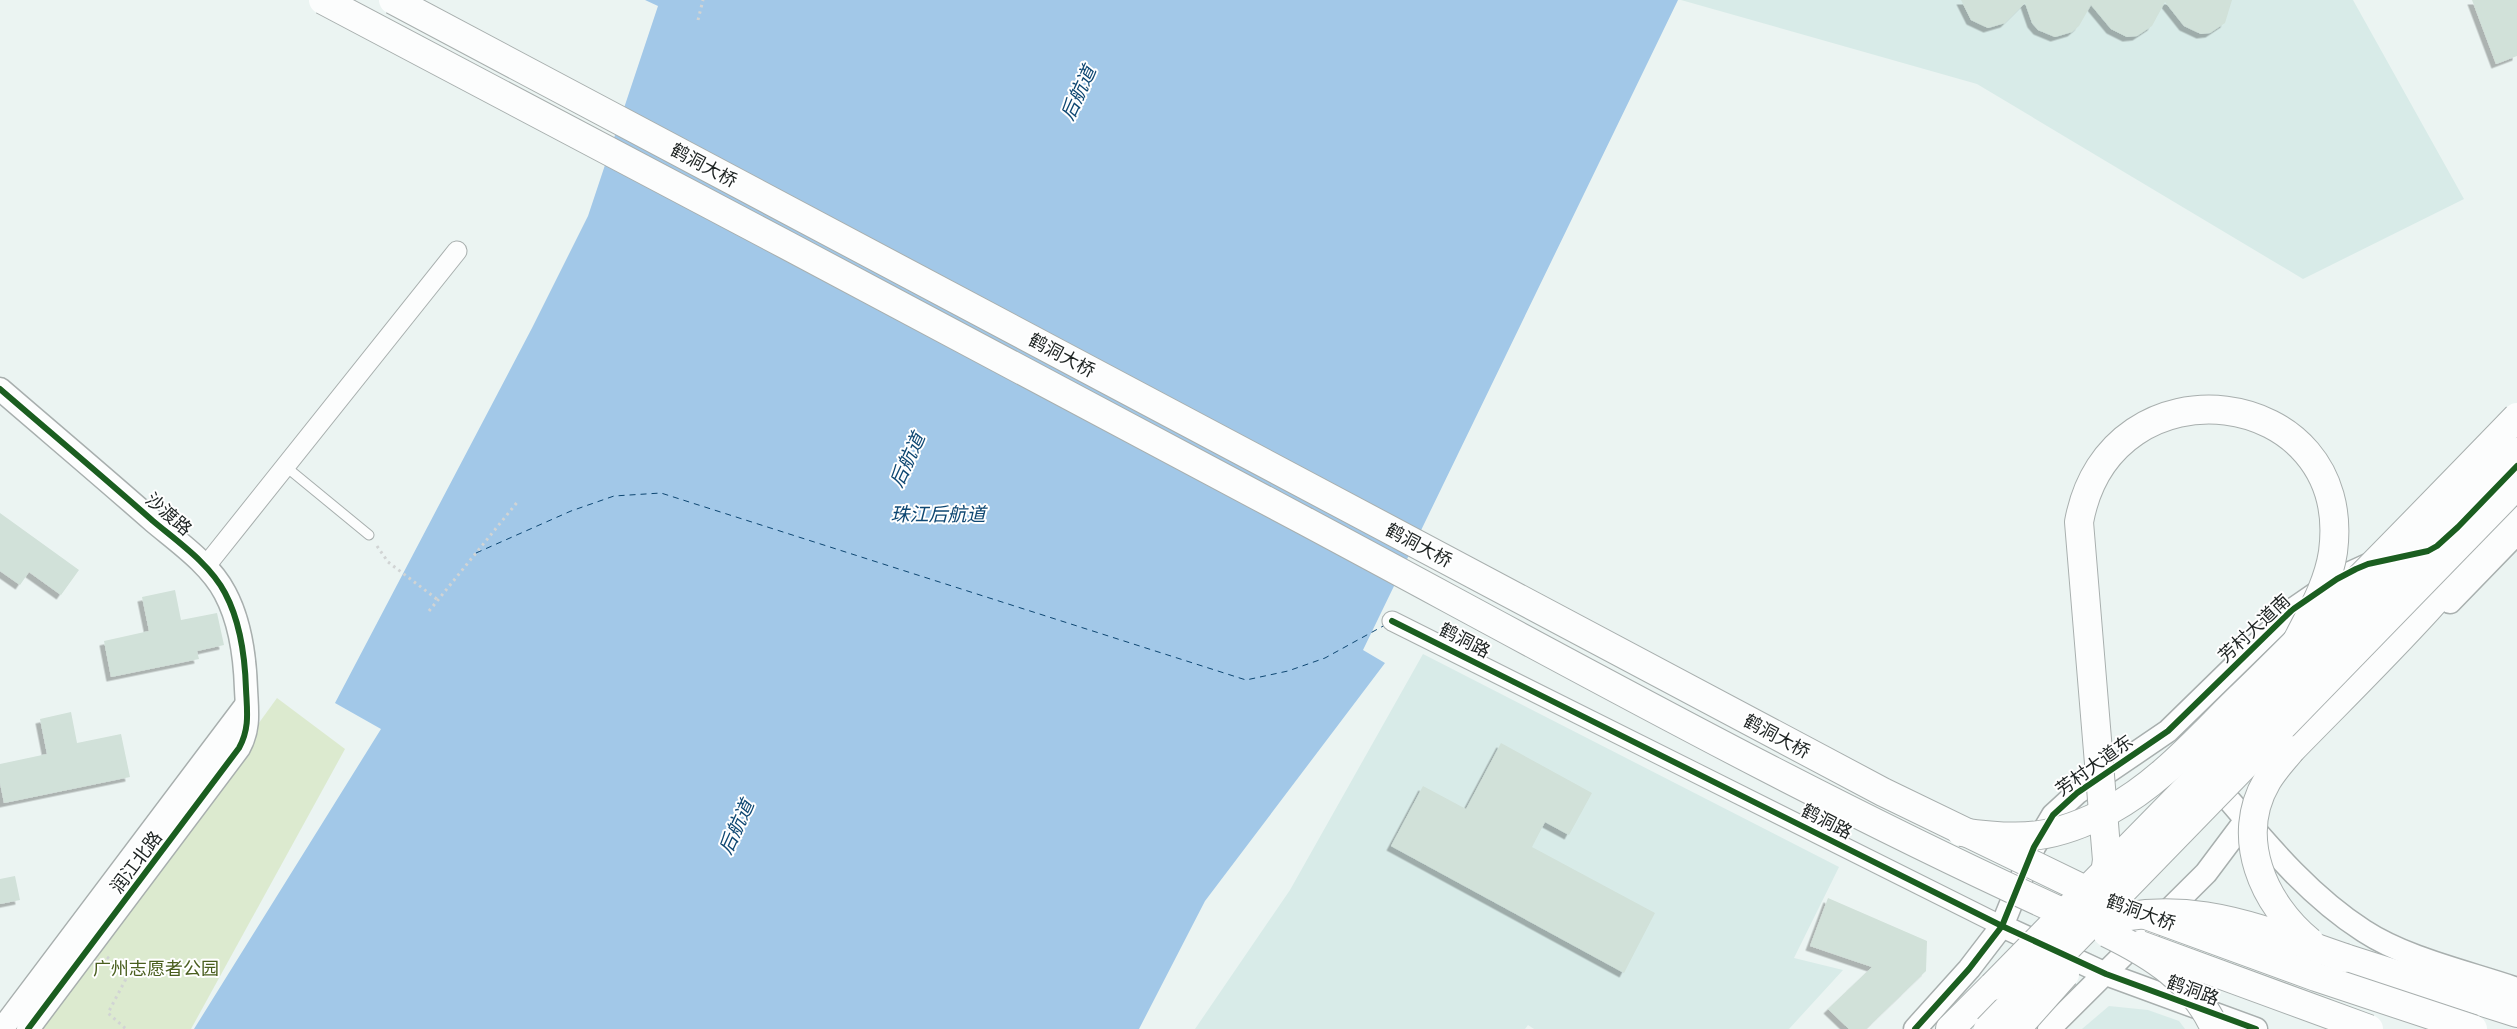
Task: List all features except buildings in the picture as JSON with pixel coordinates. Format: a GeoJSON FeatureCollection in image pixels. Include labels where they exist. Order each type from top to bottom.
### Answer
{"type":"FeatureCollection","features":[{"type":"Feature","properties":{"kind":"main road","name":"鹤洞大桥"},"geometry":{"type":"LineString","coordinates":[[323,0],[983,348],[1746,758],[1930,851],[2107,932],[2369,1029]]}},
{"type":"Feature","properties":{"kind":"main road","name":"鹤洞大桥"},"geometry":{"type":"LineString","coordinates":[[393,0],[1874,788],[1961,832],[2115,904],[2316,977],[2473,1029]]}},
{"type":"Feature","properties":{"kind":"main road"},"geometry":{"type":"LineString","coordinates":[[2062,952],[2082,929],[2098,903],[2103,889],[2107,860],[2079,522],[2084,498],[2094,475],[2104,460],[2129,435],[2168,414],[2183,411],[2219,410],[2253,416],[2271,424],[2286,433],[2310,458],[2320,473],[2331,505],[2334,538],[2325,585],[2296,643]]}},
{"type":"Feature","properties":{"kind":"main road"},"geometry":{"type":"LineString","coordinates":[[1961,832],[2000,838],[2029,837],[2076,824],[2122,803],[2164,771],[2296,643],[2517,417]]}},
{"type":"Feature","properties":{"kind":"main road"},"geometry":{"type":"LineString","coordinates":[[1950,1029],[2517,452]]}},
{"type":"Feature","properties":{"kind":"main road"},"geometry":{"type":"LineString","coordinates":[[1988,1029],[2517,484]]}},
{"type":"Feature","properties":{"kind":"main road"},"geometry":{"type":"LineString","coordinates":[[2345,958],[2311,942],[2290,924],[2271,901],[2259,873],[2253,844],[2255,814],[2260,797],[2266,782],[2277,766],[2445,592],[2486,543],[2517,500]]}},
{"type":"Feature","properties":{"kind":"main road"},"geometry":{"type":"LineString","coordinates":[[2016,1029],[2067,972],[2143,870]]}},
{"type":"Feature","properties":{"kind":"main road"},"geometry":{"type":"LineString","coordinates":[[1993,986],[2038,949],[2069,932],[2094,924],[2139,915],[2182,913],[2219,917],[2517,1013]]}},
{"type":"Feature","properties":{"kind":"main road"},"geometry":{"type":"LineString","coordinates":[[2107,932],[2146,953],[2179,977],[2204,1006],[2215,1029]]}},
{"type":"Feature","properties":{"kind":"street"},"geometry":{"type":"LineString","coordinates":[[205,567],[456,251]]}},
{"type":"Feature","properties":{"kind":"street","name":"沙渡路"},"geometry":{"type":"LineString","coordinates":[[0,389],[205,567],[225,594],[235,617],[244,660],[246,705]]}},
{"type":"Feature","properties":{"kind":"street","name":"芳村大道南"},"geometry":{"type":"LineString","coordinates":[[2168,731],[2292,610],[2337,579],[2356,569],[2368,564],[2428,551],[2437,546],[2517,466]]}},
{"type":"Feature","properties":{"kind":"street"},"geometry":{"type":"LineString","coordinates":[[2049,1029],[2206,873],[2270,788],[2517,533]]}},
{"type":"Feature","properties":{"kind":"street","name":"鹤洞路"},"geometry":{"type":"LineString","coordinates":[[1392,621],[2002,926],[2106,974],[2256,1029]]}},
{"type":"Feature","properties":{"kind":"street","name":"润江北路"},"geometry":{"type":"LineString","coordinates":[[28,1029],[239,748],[247,728],[246,705]]}},
{"type":"Feature","properties":{"kind":"street","name":"润江北路"},"geometry":{"type":"LineString","coordinates":[[2,1029],[246,705]]}},
{"type":"Feature","properties":{"kind":"street"},"geometry":{"type":"LineString","coordinates":[[2168,731],[2246,821],[2316,894],[2364,932],[2404,951],[2517,989]]}},
{"type":"Feature","properties":{"kind":"street","name":"芳村大道东"},"geometry":{"type":"LineString","coordinates":[[1915,1029],[1968,969],[2002,926],[2034,847],[2053,815],[2077,792],[2168,731]]}},
{"type":"Feature","properties":{"kind":"lane"},"geometry":{"type":"LineString","coordinates":[[285,466],[369,535]]}},
{"type":"Feature","properties":{"kind":"path"},"geometry":{"type":"LineString","coordinates":[[698,20],[703,0]]}},
{"type":"Feature","properties":{"kind":"path"},"geometry":{"type":"LineString","coordinates":[[429,611],[519,500]]}},
{"type":"Feature","properties":{"kind":"path"},"geometry":{"type":"LineString","coordinates":[[369,535],[388,562],[438,600]]}},
{"type":"Feature","properties":{"kind":"path"},"geometry":{"type":"LineString","coordinates":[[92,943],[128,975],[108,1013],[126,1029]]}},
{"type":"Feature","properties":{"kind":"shaded area"},"geometry":{"type":"Polygon","coordinates":[[[1681,0],[2353,0],[2464,199],[2303,279],[1977,84],[1681,0]]]}},
{"type":"Feature","properties":{"kind":"shaded area"},"geometry":{"type":"Polygon","coordinates":[[[1423,654],[1839,867],[1794,958],[1843,970],[1789,1029],[1534,1029],[1528,1025],[1525,1029],[1195,1029],[1290,890],[1423,654]]]}},
{"type":"Feature","properties":{"kind":"shaded area"},"geometry":{"type":"Polygon","coordinates":[[[2109,1006],[2148,1010],[2179,1021],[2185,1029],[2082,1029],[2109,1006]]]}},
{"type":"Feature","properties":{"kind":"green space","name":"广州志愿者公园"},"geometry":{"type":"Polygon","coordinates":[[[277,698],[345,749],[191,1029],[37,1029],[277,698]]]}},
{"type":"Feature","properties":{"kind":"water","name":"珠江后航道"},"geometry":{"type":"Polygon","coordinates":[[[645,0],[1678,0],[1363,650],[1385,663],[1205,901],[1139,1029],[194,1029],[381,729],[335,703],[532,328],[588,216],[658,6],[645,0]]]}},
{"type":"Feature","properties":{"kind":"ferry route"},"geometry":{"type":"LineString","coordinates":[[476,553],[571,511],[614,496],[661,493],[1246,680],[1288,671],[1325,658],[1385,625]]}},
{"type":"Feature","properties":{"kind":"cycle path"},"geometry":{"type":"LineString","coordinates":[[0,389],[193,554],[219,582],[230,604],[241,640],[247,705],[245,733],[239,748],[28,1029]]}},
{"type":"Feature","properties":{"kind":"cycle path"},"geometry":{"type":"LineString","coordinates":[[1915,1029],[1969,969],[2002,926],[2034,847],[2053,815],[2077,793],[2168,731],[2292,610],[2337,579],[2356,569],[2368,564],[2428,551],[2437,546],[2517,466]]}},
{"type":"Feature","properties":{"kind":"cycle path"},"geometry":{"type":"LineString","coordinates":[[1392,621],[2002,926],[2106,974],[2256,1029]]}},
{"type":"Feature","properties":{"kind":"water label","name":"后航道"},"geometry":{"type":"Point","coordinates":[1078,93]}},
{"type":"Feature","properties":{"kind":"water label","name":"后航道"},"geometry":{"type":"Point","coordinates":[907,460]}},
{"type":"Feature","properties":{"kind":"water label","name":"后航道"},"geometry":{"type":"Point","coordinates":[736,827]}}]}
